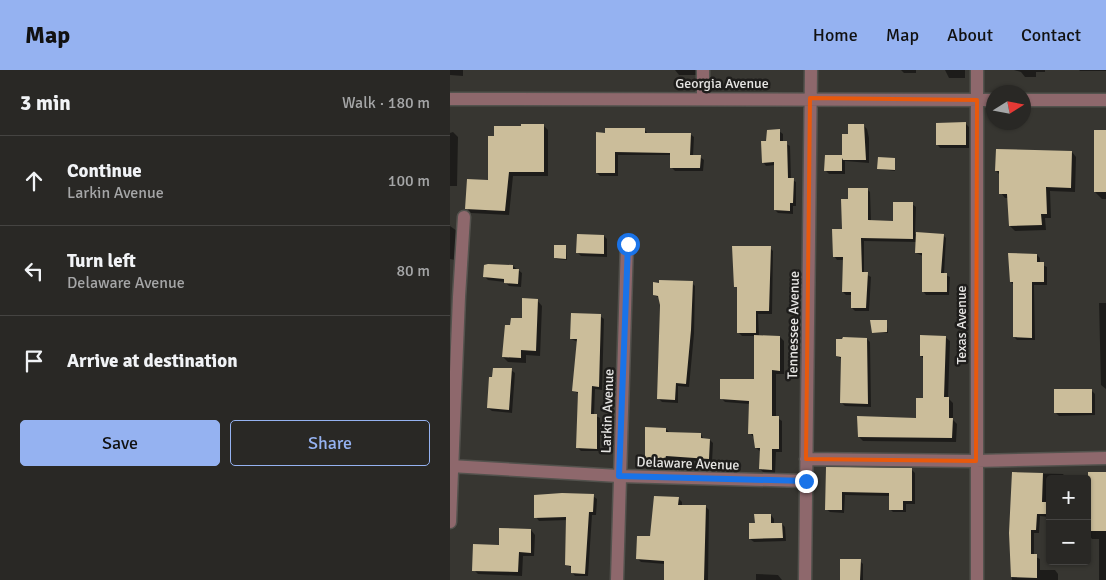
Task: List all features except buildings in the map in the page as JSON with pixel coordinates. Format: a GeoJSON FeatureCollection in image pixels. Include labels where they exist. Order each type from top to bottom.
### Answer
{"type":"FeatureCollection","features":[{"type":"Feature","properties":{"kind":"street"},"geometry":{"type":"LineString","coordinates":[[703,70],[703,98]]}},
{"type":"Feature","properties":{"kind":"street","name":"Tennessee Avenue"},"geometry":{"type":"LineString","coordinates":[[806,580],[811,70]]}},
{"type":"Feature","properties":{"kind":"street","name":"Texas Avenue"},"geometry":{"type":"LineString","coordinates":[[976,580],[977,70]]}},
{"type":"Feature","properties":{"kind":"street","name":"Georgia Avenue"},"geometry":{"type":"LineString","coordinates":[[450,99],[810,98],[986,100]]}},
{"type":"Feature","properties":{"kind":"street"},"geometry":{"type":"LineString","coordinates":[[1031,100],[1106,100]]}},
{"type":"Feature","properties":{"kind":"street"},"geometry":{"type":"LineString","coordinates":[[450,522],[454,297],[464,217]]}},
{"type":"Feature","properties":{"kind":"street","name":"Larkin Avenue"},"geometry":{"type":"LineString","coordinates":[[617,580],[628,244]]}},
{"type":"Feature","properties":{"kind":"street"},"geometry":{"type":"LineString","coordinates":[[806,459],[976,461],[1106,458]]}},
{"type":"Feature","properties":{"kind":"street","name":"Delaware Avenue"},"geometry":{"type":"LineString","coordinates":[[451,466],[619,476],[806,481]]}},
{"type":"Feature","properties":{"kind":"highlighted area"},"geometry":{"type":"Polygon","coordinates":[[[810,98],[977,100],[976,461],[806,459],[810,98]]]}},
{"type":"Feature","properties":{"kind":"route"},"geometry":{"type":"LineString","coordinates":[[628,244],[619,476],[806,481]]}}]}
